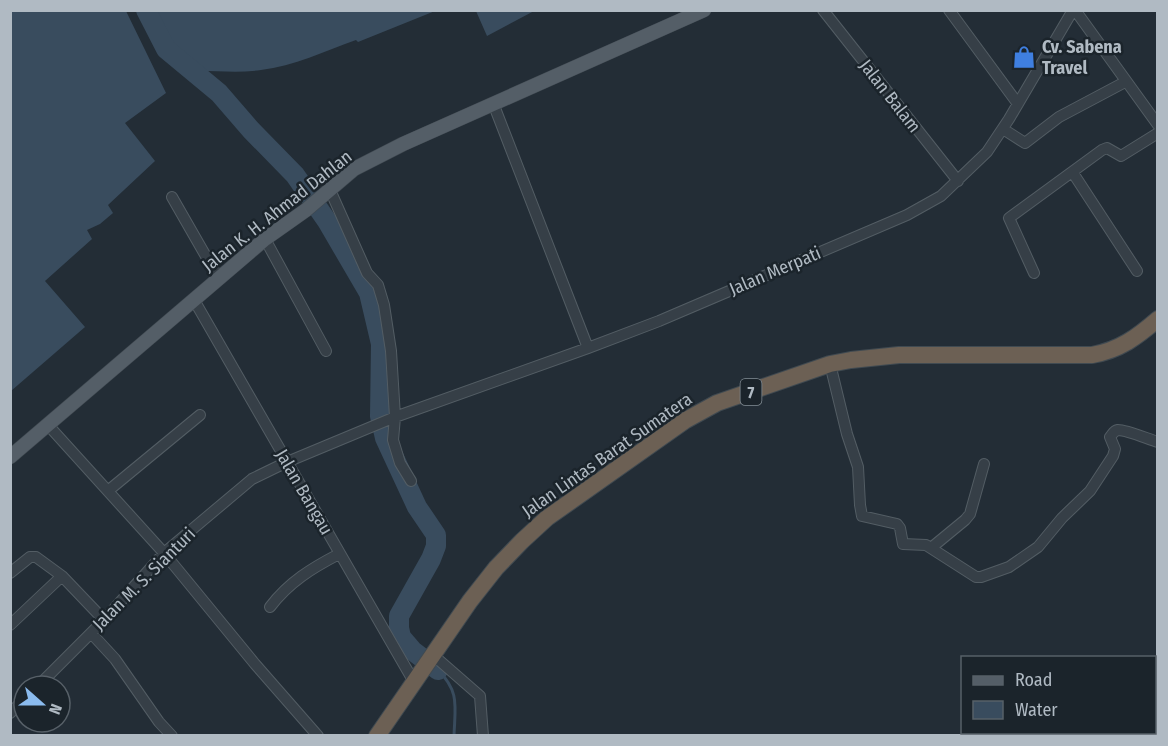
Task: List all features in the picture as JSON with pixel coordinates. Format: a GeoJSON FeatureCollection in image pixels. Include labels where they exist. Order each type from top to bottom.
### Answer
{"type":"FeatureCollection","features":[{"type":"Feature","properties":{"kind":"highway","name":"Jalan Lintas Barat Sumatera"},"geometry":{"type":"LineString","coordinates":[[378,735],[470,601],[496,568],[522,541],[547,518],[686,420],[717,403],[830,364],[899,355],[1092,355],[1109,352],[1125,345],[1158,319]]}},
{"type":"Feature","properties":{"kind":"main road","name":"Jalan K. H. Ahmad Dahlan"},"geometry":{"type":"LineString","coordinates":[[10,457],[265,239],[306,210],[362,165],[493,103],[704,10]]}},
{"type":"Feature","properties":{"kind":"street","name":"Jalan Balam"},"geometry":{"type":"LineString","coordinates":[[823,10],[958,181]]}},
{"type":"Feature","properties":{"kind":"street"},"geometry":{"type":"LineString","coordinates":[[949,10],[1018,104]]}},
{"type":"Feature","properties":{"kind":"street"},"geometry":{"type":"LineString","coordinates":[[1074,10],[1158,125]]}},
{"type":"Feature","properties":{"kind":"street","name":"Jalan Merpati"},"geometry":{"type":"LineString","coordinates":[[370,427],[659,321],[907,215],[941,196],[987,152],[1074,10]]}},
{"type":"Feature","properties":{"kind":"street"},"geometry":{"type":"LineString","coordinates":[[1003,129],[1025,143],[1059,117],[1125,81]]}},
{"type":"Feature","properties":{"kind":"street"},"geometry":{"type":"LineString","coordinates":[[493,103],[588,348]]}},
{"type":"Feature","properties":{"kind":"street"},"geometry":{"type":"LineString","coordinates":[[1034,273],[1009,218],[1102,150],[1107,148],[1122,156],[1158,133]]}},
{"type":"Feature","properties":{"kind":"street"},"geometry":{"type":"LineString","coordinates":[[1074,172],[1137,271]]}},
{"type":"Feature","properties":{"kind":"street"},"geometry":{"type":"LineString","coordinates":[[327,191],[367,273],[378,285],[384,305],[391,351],[393,440],[400,463],[411,481]]}},
{"type":"Feature","properties":{"kind":"street"},"geometry":{"type":"LineString","coordinates":[[172,197],[219,279]]}},
{"type":"Feature","properties":{"kind":"street"},"geometry":{"type":"LineString","coordinates":[[265,239],[326,351]]}},
{"type":"Feature","properties":{"kind":"street","name":"Jalan Bangau"},"geometry":{"type":"LineString","coordinates":[[194,300],[389,638],[425,666],[480,696],[483,735]]}},
{"type":"Feature","properties":{"kind":"street"},"geometry":{"type":"LineString","coordinates":[[830,364],[847,434],[858,466],[861,513],[866,518],[897,524],[905,545],[922,544],[931,548],[976,577],[1009,567],[1038,547],[1062,518],[1090,491],[1113,456],[1114,446],[1110,438],[1114,432],[1125,432],[1158,442]]}},
{"type":"Feature","properties":{"kind":"street"},"geometry":{"type":"LineString","coordinates":[[109,490],[201,415]]}},
{"type":"Feature","properties":{"kind":"street"},"geometry":{"type":"LineString","coordinates":[[48,425],[164,553],[255,664],[318,735]]}},
{"type":"Feature","properties":{"kind":"street","name":"Jalan M. S. Sianturi"},"geometry":{"type":"LineString","coordinates":[[50,674],[104,620],[164,553],[252,479],[370,427]]}},
{"type":"Feature","properties":{"kind":"street"},"geometry":{"type":"LineString","coordinates":[[931,548],[970,514],[984,464]]}},
{"type":"Feature","properties":{"kind":"street"},"geometry":{"type":"LineString","coordinates":[[270,607],[281,593],[306,571],[339,554]]}},
{"type":"Feature","properties":{"kind":"street"},"geometry":{"type":"LineString","coordinates":[[10,573],[33,556],[62,576],[104,620]]}},
{"type":"Feature","properties":{"kind":"street"},"geometry":{"type":"LineString","coordinates":[[10,625],[62,576]]}},
{"type":"Feature","properties":{"kind":"street"},"geometry":{"type":"LineString","coordinates":[[91,633],[115,659],[159,722],[172,735]]}},
{"type":"Feature","properties":{"kind":"water"},"geometry":{"type":"Polygon","coordinates":[[[11,10],[126,11],[166,93],[125,123],[155,161],[108,205],[113,213],[100,224],[87,230],[92,239],[45,281],[85,327],[11,391],[11,10]]]}},
{"type":"Feature","properties":{"kind":"water"},"geometry":{"type":"Polygon","coordinates":[[[153,11],[435,11],[358,42],[356,40],[297,62],[273,68],[238,72],[199,71],[167,41],[153,11]]]}},
{"type":"Feature","properties":{"kind":"water"},"geometry":{"type":"Polygon","coordinates":[[[476,11],[534,11],[487,36],[476,11]]]}},
{"type":"Feature","properties":{"kind":"waterway"},"geometry":{"type":"LineString","coordinates":[[146,10],[166,49],[219,93],[295,175],[327,221],[369,293],[381,344],[380,416],[385,438],[417,507],[436,535],[436,546],[431,559],[399,616],[399,628],[401,637],[413,651],[438,670]]}},
{"type":"Feature","properties":{"kind":"waterway"},"geometry":{"type":"LineString","coordinates":[[438,670],[450,685],[455,700],[454,736]]}},
{"type":"Feature","properties":{"kind":"place","name":"Cv. Sabena Travel"},"geometry":{"type":"Point","coordinates":[1024,57]}}]}
